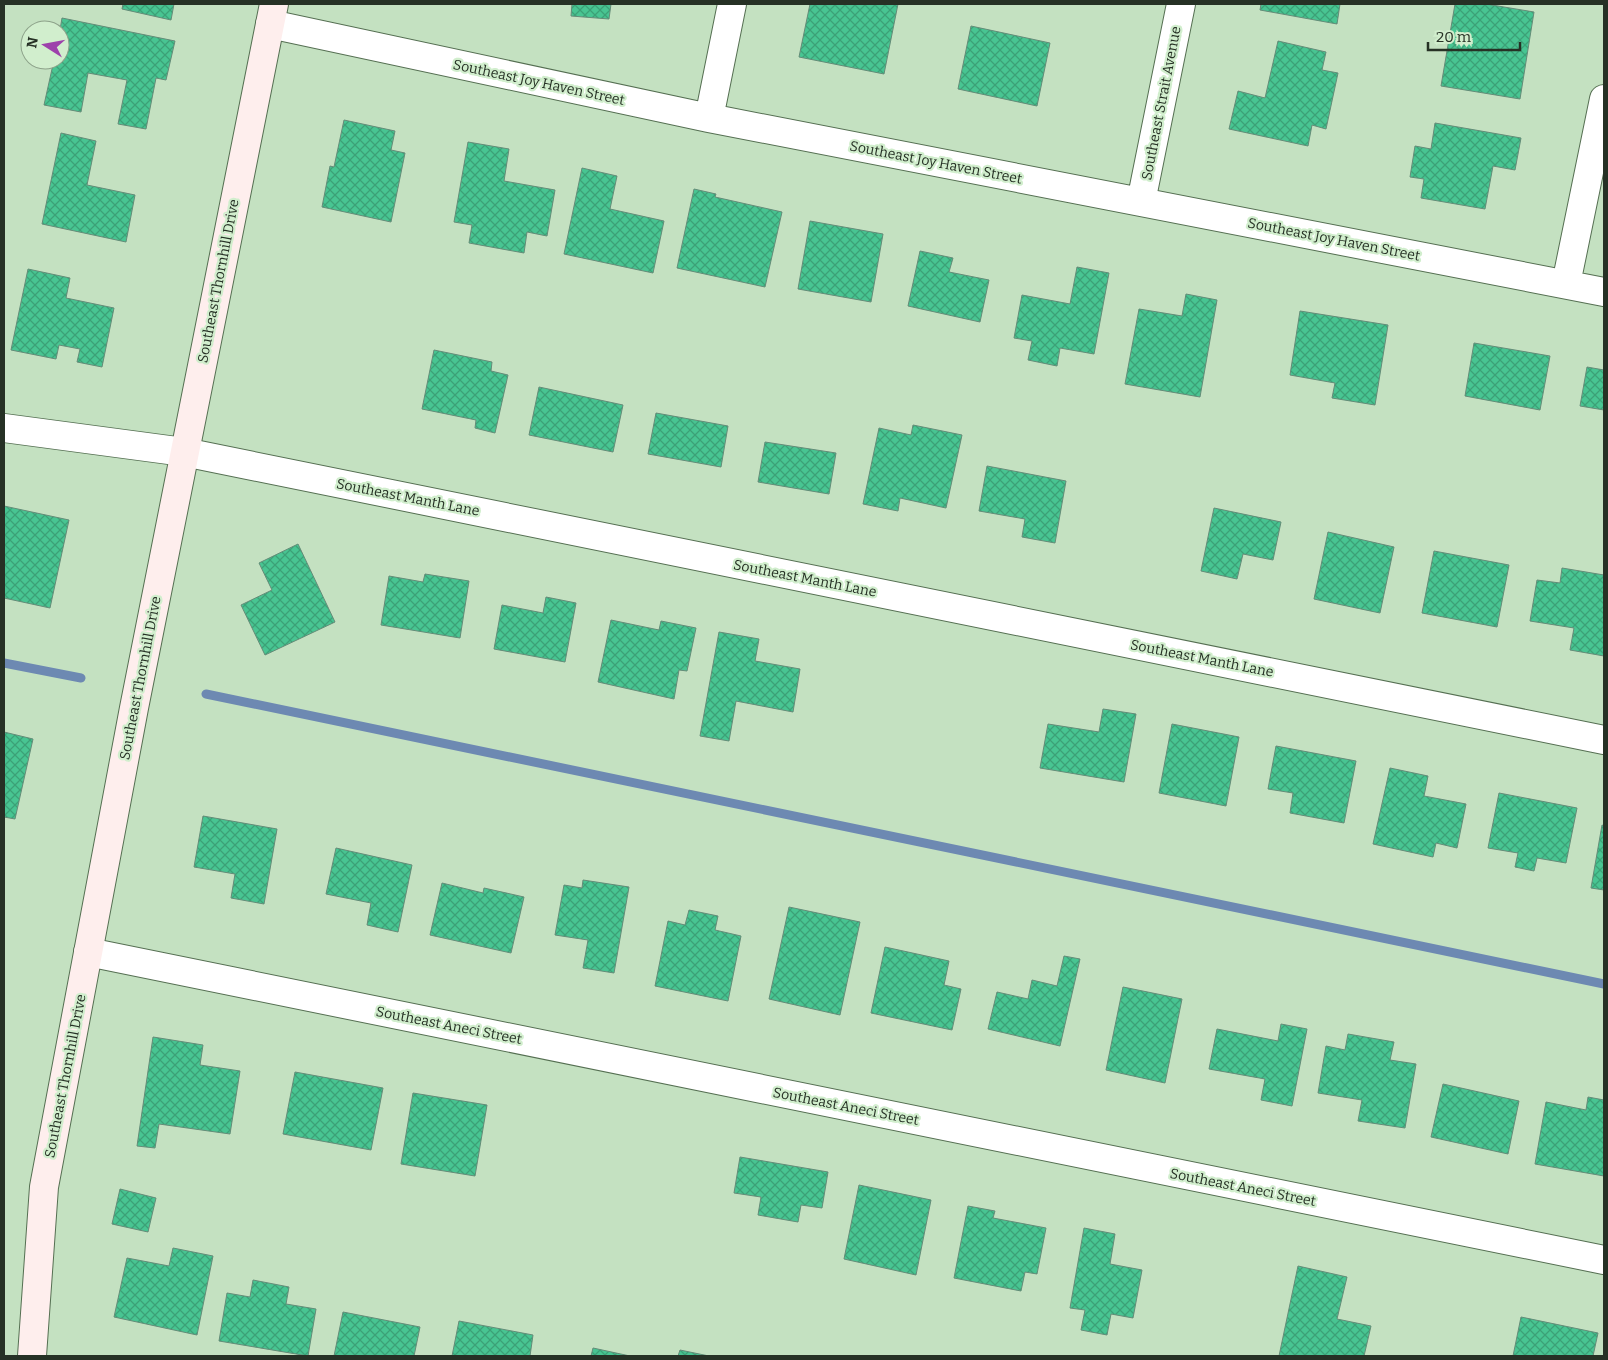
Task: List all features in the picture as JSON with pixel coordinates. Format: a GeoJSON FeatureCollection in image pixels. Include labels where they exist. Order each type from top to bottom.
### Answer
{"type":"FeatureCollection","features":[{"type":"Feature","properties":{"kind":"street"},"geometry":{"type":"LineString","coordinates":[[709,118],[732,4]]}},
{"type":"Feature","properties":{"kind":"street","name":"Southeast Strait Avenue"},"geometry":{"type":"LineString","coordinates":[[1141,202],[1181,4]]}},
{"type":"Feature","properties":{"kind":"street","name":"Southeast Joy Haven Street"},"geometry":{"type":"LineString","coordinates":[[272,14],[709,118],[1604,292]]}},
{"type":"Feature","properties":{"kind":"street","name":"Southeast Thornhill Drive"},"geometry":{"type":"LineString","coordinates":[[32,1356],[44,1188],[184,452],[272,14]]}},
{"type":"Feature","properties":{"kind":"street"},"geometry":{"type":"LineString","coordinates":[[1566,284],[1604,99]]}},
{"type":"Feature","properties":{"kind":"street","name":"Southeast Manth Lane"},"geometry":{"type":"LineString","coordinates":[[4,428],[184,452],[1604,740]]}},
{"type":"Feature","properties":{"kind":"street","name":"Southeast Aneci Street"},"geometry":{"type":"LineString","coordinates":[[88,952],[1604,1260]]}},
{"type":"Feature","properties":{"kind":"building"},"geometry":{"type":"Polygon","coordinates":[[[123,4],[174,4],[171,20],[122,9],[123,4]]]}},
{"type":"Feature","properties":{"kind":"building"},"geometry":{"type":"Polygon","coordinates":[[[572,4],[611,4],[609,19],[571,16],[572,4]]]}},
{"type":"Feature","properties":{"kind":"building"},"geometry":{"type":"Polygon","coordinates":[[[810,4],[898,4],[884,74],[799,57],[810,4]]]}},
{"type":"Feature","properties":{"kind":"building"},"geometry":{"type":"Polygon","coordinates":[[[1261,4],[1340,4],[1337,24],[1260,10],[1261,4]]]}},
{"type":"Feature","properties":{"kind":"building"},"geometry":{"type":"Polygon","coordinates":[[[1455,4],[1486,4],[1534,12],[1520,99],[1441,86],[1455,4]]]}},
{"type":"Feature","properties":{"kind":"building"},"geometry":{"type":"Polygon","coordinates":[[[62,18],[175,41],[166,80],[156,78],[146,129],[118,124],[127,80],[88,73],[81,112],[44,105],[52,70],[70,70],[70,20],[62,20],[62,18]]]}},
{"type":"Feature","properties":{"kind":"building"},"geometry":{"type":"Polygon","coordinates":[[[971,26],[1050,43],[1037,106],[958,89],[971,26]]]}},
{"type":"Feature","properties":{"kind":"building"},"geometry":{"type":"Polygon","coordinates":[[[1278,41],[1326,52],[1322,70],[1338,73],[1326,129],[1312,125],[1308,146],[1229,129],[1238,91],[1265,98],[1278,41]]]}},
{"type":"Feature","properties":{"kind":"building"},"geometry":{"type":"Polygon","coordinates":[[[344,120],[395,131],[391,150],[405,153],[391,222],[322,207],[330,166],[334,167],[344,120]]]}},
{"type":"Feature","properties":{"kind":"building"},"geometry":{"type":"Polygon","coordinates":[[[1435,123],[1521,138],[1515,170],[1493,166],[1485,209],[1421,198],[1424,179],[1410,177],[1415,146],[1431,149],[1435,123]]]}},
{"type":"Feature","properties":{"kind":"building"},"geometry":{"type":"Polygon","coordinates":[[[61,133],[96,141],[87,185],[135,195],[126,242],[42,224],[61,133]]]}},
{"type":"Feature","properties":{"kind":"building"},"geometry":{"type":"Polygon","coordinates":[[[468,142],[509,149],[504,181],[555,190],[547,236],[527,232],[524,253],[469,243],[472,225],[454,222],[468,142]]]}},
{"type":"Feature","properties":{"kind":"building"},"geometry":{"type":"Polygon","coordinates":[[[582,168],[617,176],[610,209],[664,221],[653,273],[564,254],[582,168]]]}},
{"type":"Feature","properties":{"kind":"building"},"geometry":{"type":"Polygon","coordinates":[[[694,189],[716,194],[715,197],[782,212],[765,287],[677,268],[694,189]]]}},
{"type":"Feature","properties":{"kind":"building"},"geometry":{"type":"Polygon","coordinates":[[[810,221],[883,234],[871,302],[798,289],[810,221]]]}},
{"type":"Feature","properties":{"kind":"building"},"geometry":{"type":"Polygon","coordinates":[[[920,251],[953,258],[949,272],[989,280],[980,322],[908,306],[920,251]]]}},
{"type":"Feature","properties":{"kind":"building"},"geometry":{"type":"Polygon","coordinates":[[[1077,267],[1109,273],[1094,354],[1060,348],[1057,366],[1028,360],[1032,341],[1014,338],[1022,295],[1070,304],[1077,267]]]}},
{"type":"Feature","properties":{"kind":"building"},"geometry":{"type":"Polygon","coordinates":[[[28,269],[70,278],[66,298],[114,308],[102,367],[77,362],[80,349],[59,345],[56,359],[11,350],[28,269]]]}},
{"type":"Feature","properties":{"kind":"building"},"geometry":{"type":"Polygon","coordinates":[[[1186,294],[1217,300],[1200,397],[1125,384],[1139,309],[1182,316],[1186,294]]]}},
{"type":"Feature","properties":{"kind":"building"},"geometry":{"type":"Polygon","coordinates":[[[1300,311],[1388,325],[1375,405],[1332,398],[1335,383],[1290,375],[1300,311]]]}},
{"type":"Feature","properties":{"kind":"building"},"geometry":{"type":"Polygon","coordinates":[[[1474,343],[1550,356],[1540,410],[1465,396],[1474,343]]]}},
{"type":"Feature","properties":{"kind":"building"},"geometry":{"type":"Polygon","coordinates":[[[434,350],[492,362],[491,371],[508,375],[495,433],[475,428],[476,420],[422,409],[434,350]]]}},
{"type":"Feature","properties":{"kind":"building"},"geometry":{"type":"Polygon","coordinates":[[[1587,367],[1604,370],[1604,410],[1580,406],[1587,367]]]}},
{"type":"Feature","properties":{"kind":"building"},"geometry":{"type":"Polygon","coordinates":[[[539,387],[623,405],[613,452],[529,435],[539,387]]]}},
{"type":"Feature","properties":{"kind":"building"},"geometry":{"type":"Polygon","coordinates":[[[656,413],[728,426],[721,467],[648,454],[656,413]]]}},
{"type":"Feature","properties":{"kind":"building"},"geometry":{"type":"Polygon","coordinates":[[[913,425],[962,435],[946,508],[900,498],[898,511],[863,504],[879,428],[911,435],[913,425]]]}},
{"type":"Feature","properties":{"kind":"building"},"geometry":{"type":"Polygon","coordinates":[[[765,442],[836,453],[829,494],[758,482],[765,442]]]}},
{"type":"Feature","properties":{"kind":"building"},"geometry":{"type":"Polygon","coordinates":[[[987,466],[1066,481],[1055,543],[1022,537],[1025,519],[979,511],[987,466]]]}},
{"type":"Feature","properties":{"kind":"building"},"geometry":{"type":"Polygon","coordinates":[[[4,506],[69,520],[50,608],[4,598],[4,506]]]}},
{"type":"Feature","properties":{"kind":"building"},"geometry":{"type":"Polygon","coordinates":[[[1214,508],[1281,522],[1273,560],[1243,554],[1237,579],[1201,571],[1214,508]]]}},
{"type":"Feature","properties":{"kind":"building"},"geometry":{"type":"Polygon","coordinates":[[[1328,532],[1394,547],[1380,613],[1314,599],[1328,532]]]}},
{"type":"Feature","properties":{"kind":"building"},"geometry":{"type":"Polygon","coordinates":[[[298,544],[335,622],[265,655],[241,605],[272,590],[259,563],[298,544]]]}},
{"type":"Feature","properties":{"kind":"building"},"geometry":{"type":"Polygon","coordinates":[[[1434,551],[1509,565],[1497,627],[1422,613],[1434,551]]]}},
{"type":"Feature","properties":{"kind":"building"},"geometry":{"type":"Polygon","coordinates":[[[1562,568],[1604,575],[1604,656],[1570,650],[1574,628],[1530,621],[1537,580],[1560,583],[1562,568]]]}},
{"type":"Feature","properties":{"kind":"building"},"geometry":{"type":"Polygon","coordinates":[[[425,574],[469,581],[460,638],[381,625],[389,576],[423,582],[425,574]]]}},
{"type":"Feature","properties":{"kind":"building"},"geometry":{"type":"Polygon","coordinates":[[[546,597],[576,603],[565,662],[494,649],[502,605],[543,613],[546,597]]]}},
{"type":"Feature","properties":{"kind":"building"},"geometry":{"type":"Polygon","coordinates":[[[611,620],[659,630],[661,621],[696,628],[687,671],[679,670],[674,699],[598,682],[611,620]]]}},
{"type":"Feature","properties":{"kind":"building"},"geometry":{"type":"Polygon","coordinates":[[[719,632],[759,639],[755,661],[800,669],[793,712],[736,701],[729,741],[700,736],[719,632]]]}},
{"type":"Feature","properties":{"kind":"building"},"geometry":{"type":"Polygon","coordinates":[[[1103,709],[1136,714],[1124,782],[1040,768],[1048,724],[1099,732],[1103,709]]]}},
{"type":"Feature","properties":{"kind":"building"},"geometry":{"type":"Polygon","coordinates":[[[1172,724],[1239,737],[1226,806],[1159,793],[1172,724]]]}},
{"type":"Feature","properties":{"kind":"building"},"geometry":{"type":"Polygon","coordinates":[[[4,732],[33,739],[15,819],[4,817],[4,732]]]}},
{"type":"Feature","properties":{"kind":"building"},"geometry":{"type":"Polygon","coordinates":[[[1276,746],[1356,761],[1344,823],[1290,813],[1293,793],[1268,789],[1276,746]]]}},
{"type":"Feature","properties":{"kind":"building"},"geometry":{"type":"Polygon","coordinates":[[[1390,768],[1428,776],[1424,796],[1466,804],[1457,848],[1436,843],[1433,857],[1373,844],[1390,768]]]}},
{"type":"Feature","properties":{"kind":"building"},"geometry":{"type":"Polygon","coordinates":[[[1499,793],[1577,808],[1566,863],[1537,858],[1534,871],[1515,867],[1518,853],[1488,848],[1499,793]]]}},
{"type":"Feature","properties":{"kind":"building"},"geometry":{"type":"Polygon","coordinates":[[[203,816],[277,829],[264,904],[231,898],[235,874],[194,867],[203,816]]]}},
{"type":"Feature","properties":{"kind":"building"},"geometry":{"type":"Polygon","coordinates":[[[1602,825],[1604,826],[1604,890],[1591,888],[1602,825]]]}},
{"type":"Feature","properties":{"kind":"building"},"geometry":{"type":"Polygon","coordinates":[[[336,848],[412,865],[398,932],[367,925],[371,903],[326,894],[336,848]]]}},
{"type":"Feature","properties":{"kind":"building"},"geometry":{"type":"Polygon","coordinates":[[[583,880],[629,887],[614,973],[583,968],[588,940],[555,935],[564,885],[582,888],[583,880]]]}},
{"type":"Feature","properties":{"kind":"building"},"geometry":{"type":"Polygon","coordinates":[[[442,883],[483,893],[484,888],[524,897],[511,953],[430,935],[442,883]]]}},
{"type":"Feature","properties":{"kind":"building"},"geometry":{"type":"Polygon","coordinates":[[[789,907],[860,922],[840,1015],[769,999],[789,907]]]}},
{"type":"Feature","properties":{"kind":"building"},"geometry":{"type":"Polygon","coordinates":[[[689,910],[718,916],[715,930],[741,936],[728,1001],[655,986],[668,921],[685,925],[689,910]]]}},
{"type":"Feature","properties":{"kind":"building"},"geometry":{"type":"Polygon","coordinates":[[[885,947],[949,961],[944,985],[961,989],[952,1030],[871,1013],[885,947]]]}},
{"type":"Feature","properties":{"kind":"building"},"geometry":{"type":"Polygon","coordinates":[[[1064,956],[1080,959],[1060,1046],[988,1029],[997,992],[1028,999],[1032,980],[1057,986],[1064,956]]]}},
{"type":"Feature","properties":{"kind":"building"},"geometry":{"type":"Polygon","coordinates":[[[1123,987],[1182,999],[1165,1083],[1106,1070],[1123,987]]]}},
{"type":"Feature","properties":{"kind":"building"},"geometry":{"type":"Polygon","coordinates":[[[1281,1024],[1307,1029],[1292,1106],[1261,1100],[1265,1079],[1209,1069],[1217,1029],[1278,1041],[1281,1024]]]}},
{"type":"Feature","properties":{"kind":"building"},"geometry":{"type":"Polygon","coordinates":[[[1348,1034],[1394,1042],[1390,1060],[1416,1064],[1405,1128],[1358,1121],[1362,1100],[1318,1093],[1326,1046],[1345,1050],[1348,1034]]]}},
{"type":"Feature","properties":{"kind":"building"},"geometry":{"type":"Polygon","coordinates":[[[153,1037],[203,1045],[200,1065],[240,1071],[230,1134],[159,1124],[155,1148],[137,1146],[153,1037]]]}},
{"type":"Feature","properties":{"kind":"building"},"geometry":{"type":"Polygon","coordinates":[[[295,1072],[383,1088],[371,1150],[283,1134],[295,1072]]]}},
{"type":"Feature","properties":{"kind":"building"},"geometry":{"type":"Polygon","coordinates":[[[1443,1084],[1519,1101],[1508,1154],[1431,1137],[1443,1084]]]}},
{"type":"Feature","properties":{"kind":"building"},"geometry":{"type":"Polygon","coordinates":[[[413,1093],[487,1105],[475,1176],[401,1164],[413,1093]]]}},
{"type":"Feature","properties":{"kind":"building"},"geometry":{"type":"Polygon","coordinates":[[[1588,1097],[1604,1100],[1604,1176],[1535,1164],[1546,1102],[1586,1110],[1588,1097]]]}},
{"type":"Feature","properties":{"kind":"building"},"geometry":{"type":"Polygon","coordinates":[[[740,1157],[828,1172],[822,1208],[801,1205],[798,1222],[758,1215],[761,1197],[734,1193],[740,1157]]]}},
{"type":"Feature","properties":{"kind":"building"},"geometry":{"type":"Polygon","coordinates":[[[859,1185],[931,1200],[916,1275],[844,1259],[859,1185]]]}},
{"type":"Feature","properties":{"kind":"building"},"geometry":{"type":"Polygon","coordinates":[[[120,1189],[156,1198],[148,1232],[112,1224],[120,1189]]]}},
{"type":"Feature","properties":{"kind":"building"},"geometry":{"type":"Polygon","coordinates":[[[968,1206],[995,1211],[993,1218],[1046,1228],[1037,1274],[1025,1272],[1021,1291],[954,1278],[968,1206]]]}},
{"type":"Feature","properties":{"kind":"building"},"geometry":{"type":"Polygon","coordinates":[[[1084,1228],[1115,1234],[1110,1264],[1142,1270],[1133,1318],[1111,1314],[1107,1335],[1081,1330],[1085,1310],[1070,1308],[1084,1228]]]}},
{"type":"Feature","properties":{"kind":"building"},"geometry":{"type":"Polygon","coordinates":[[[173,1248],[213,1256],[197,1335],[114,1317],[127,1258],[169,1266],[173,1248]]]}},
{"type":"Feature","properties":{"kind":"building"},"geometry":{"type":"Polygon","coordinates":[[[1298,1266],[1347,1277],[1337,1319],[1371,1326],[1364,1356],[1279,1356],[1298,1266]]]}},
{"type":"Feature","properties":{"kind":"building"},"geometry":{"type":"Polygon","coordinates":[[[253,1280],[289,1287],[286,1304],[316,1309],[308,1356],[219,1341],[227,1293],[250,1297],[253,1280]]]}},
{"type":"Feature","properties":{"kind":"building"},"geometry":{"type":"Polygon","coordinates":[[[343,1312],[420,1327],[414,1356],[334,1356],[343,1312]]]}},
{"type":"Feature","properties":{"kind":"building"},"geometry":{"type":"Polygon","coordinates":[[[1521,1317],[1598,1333],[1593,1356],[1513,1356],[1521,1317]]]}},
{"type":"Feature","properties":{"kind":"building"},"geometry":{"type":"Polygon","coordinates":[[[459,1321],[533,1335],[530,1356],[452,1356],[459,1321]]]}},
{"type":"Feature","properties":{"kind":"building"},"geometry":{"type":"Polygon","coordinates":[[[593,1348],[630,1356],[591,1356],[593,1348]]]}},
{"type":"Feature","properties":{"kind":"building"},"geometry":{"type":"Polygon","coordinates":[[[680,1350],[709,1356],[678,1356],[680,1350]]]}},
{"type":"Feature","properties":{"kind":"waterway"},"geometry":{"type":"LineString","coordinates":[[4,663],[81,678]]}},
{"type":"Feature","properties":{"kind":"waterway"},"geometry":{"type":"LineString","coordinates":[[206,694],[1604,984]]}}]}
